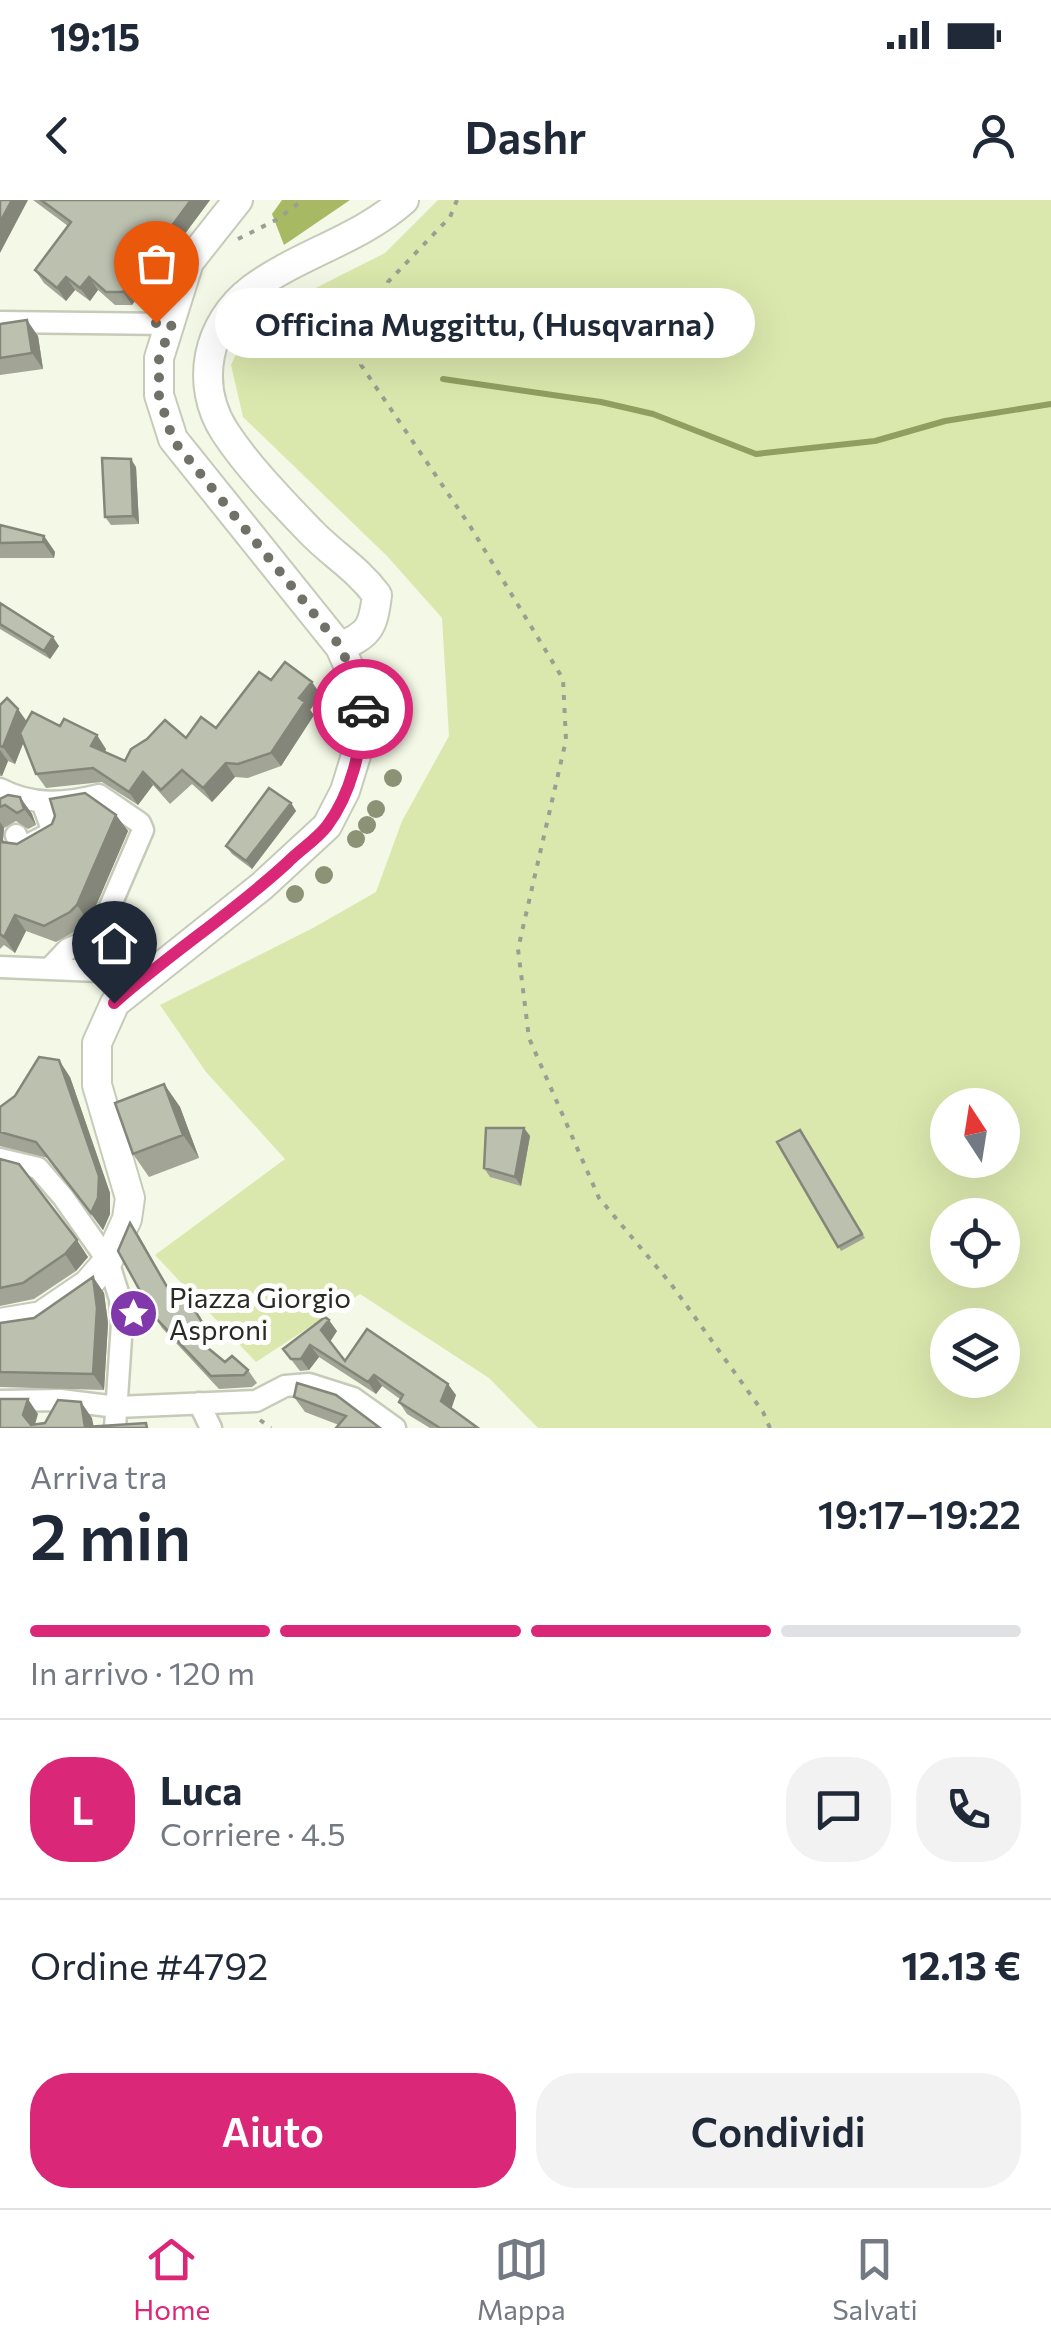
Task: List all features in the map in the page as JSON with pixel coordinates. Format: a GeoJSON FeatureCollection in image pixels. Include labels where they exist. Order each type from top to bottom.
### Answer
{"type":"FeatureCollection","features":[{"type":"Feature","properties":{"kind":"main road"},"geometry":{"type":"LineString","coordinates":[[0,1324],[41,1316],[88,1284],[108,1261],[127,1219],[130,1198],[97,1086],[97,1043],[114,1003],[225,917],[327,826],[346,791],[362,736],[363,698],[340,646],[173,440],[159,396],[159,358],[188,262],[238,200]]}},
{"type":"Feature","properties":{"kind":"main road"},"geometry":{"type":"LineString","coordinates":[[340,646],[362,638],[374,621],[377,595],[363,576],[312,534],[224,430],[212,402],[208,362],[214,333],[226,313],[253,288],[345,240],[404,200]]}},
{"type":"Feature","properties":{"kind":"street"},"geometry":{"type":"LineString","coordinates":[[0,322],[172,324]]}},
{"type":"Feature","properties":{"kind":"street"},"geometry":{"type":"LineString","coordinates":[[0,789],[22,800],[42,802],[99,795],[140,823],[143,830],[100,930],[68,949],[50,968]]}},
{"type":"Feature","properties":{"kind":"street"},"geometry":{"type":"LineString","coordinates":[[16,835],[22,848],[53,832],[42,802]]}},
{"type":"Feature","properties":{"kind":"street"},"geometry":{"type":"LineString","coordinates":[[0,967],[98,971],[140,980]]}},
{"type":"Feature","properties":{"kind":"street"},"geometry":{"type":"LineString","coordinates":[[0,1158],[38,1168],[108,1261],[120,1299],[122,1324],[116,1418]]}},
{"type":"Feature","properties":{"kind":"street"},"geometry":{"type":"LineString","coordinates":[[0,1401],[60,1400],[116,1418],[200,1403],[256,1401],[285,1386],[309,1384],[353,1398],[396,1428]]}},
{"type":"Feature","properties":{"kind":"street"},"geometry":{"type":"LineString","coordinates":[[47,1428],[60,1400]]}},
{"type":"Feature","properties":{"kind":"street"},"geometry":{"type":"LineString","coordinates":[[200,1403],[211,1428]]}},
{"type":"Feature","properties":{"kind":"path"},"geometry":{"type":"LineString","coordinates":[[234,239],[244,238],[276,220],[303,200]]}},
{"type":"Feature","properties":{"kind":"path"},"geometry":{"type":"LineString","coordinates":[[457,200],[450,217],[388,282],[361,365],[470,526],[563,679],[566,740],[518,948],[530,1038],[599,1198],[671,1284],[764,1412],[770,1428]]}},
{"type":"Feature","properties":{"kind":"green space"},"geometry":{"type":"Polygon","coordinates":[[[282,200],[350,200],[284,245],[272,214],[282,200]]]}},
{"type":"Feature","properties":{"kind":"green space"},"geometry":{"type":"Polygon","coordinates":[[[438,200],[1051,200],[1051,1428],[538,1428],[489,1378],[360,1294],[256,1362],[155,1255],[285,1159],[206,1072],[160,1005],[376,892],[402,821],[449,736],[442,618],[387,556],[243,417],[231,365],[252,320],[385,253],[438,200]]]}},
{"type":"Feature","properties":{"kind":"building"},"geometry":{"type":"Polygon","coordinates":[[[0,200],[12,200],[0,222],[0,200]]]}},
{"type":"Feature","properties":{"kind":"building"},"geometry":{"type":"Polygon","coordinates":[[[41,200],[191,200],[123,292],[106,292],[89,277],[80,288],[66,277],[57,288],[35,270],[71,222],[41,200]]]}},
{"type":"Feature","properties":{"kind":"building"},"geometry":{"type":"Polygon","coordinates":[[[27,320],[32,353],[0,358],[0,324],[27,320]]]}},
{"type":"Feature","properties":{"kind":"building"},"geometry":{"type":"Polygon","coordinates":[[[102,458],[131,459],[133,516],[105,517],[102,458]]]}},
{"type":"Feature","properties":{"kind":"building"},"geometry":{"type":"Polygon","coordinates":[[[0,525],[44,536],[43,542],[0,543],[0,525]]]}},
{"type":"Feature","properties":{"kind":"building"},"geometry":{"type":"Polygon","coordinates":[[[0,603],[53,637],[44,651],[0,624],[0,603]]]}},
{"type":"Feature","properties":{"kind":"building"},"geometry":{"type":"Polygon","coordinates":[[[285,662],[312,682],[299,698],[305,702],[271,753],[238,764],[226,763],[203,788],[182,770],[161,790],[143,772],[129,792],[93,768],[36,774],[20,733],[32,712],[60,726],[64,719],[97,735],[91,746],[125,761],[131,749],[165,720],[186,738],[201,717],[216,728],[259,672],[271,680],[285,662]]]}},
{"type":"Feature","properties":{"kind":"building"},"geometry":{"type":"Polygon","coordinates":[[[7,698],[18,709],[3,747],[0,705],[7,698]]]}},
{"type":"Feature","properties":{"kind":"building"},"geometry":{"type":"Polygon","coordinates":[[[269,788],[291,803],[246,861],[226,846],[269,788]]]}},
{"type":"Feature","properties":{"kind":"building"},"geometry":{"type":"Polygon","coordinates":[[[85,793],[116,815],[77,905],[44,926],[15,915],[4,937],[0,934],[0,839],[17,844],[52,824],[55,816],[50,799],[85,793]]]}},
{"type":"Feature","properties":{"kind":"building"},"geometry":{"type":"Polygon","coordinates":[[[8,795],[20,797],[24,809],[17,813],[5,805],[0,807],[0,799],[8,795]]]}},
{"type":"Feature","properties":{"kind":"building"},"geometry":{"type":"Polygon","coordinates":[[[39,1057],[59,1060],[99,1176],[98,1198],[91,1213],[36,1142],[0,1132],[0,1107],[15,1096],[39,1057]]]}},
{"type":"Feature","properties":{"kind":"building"},"geometry":{"type":"Polygon","coordinates":[[[164,1084],[183,1135],[133,1154],[115,1103],[164,1084]]]}},
{"type":"Feature","properties":{"kind":"building"},"geometry":{"type":"Polygon","coordinates":[[[486,1128],[524,1128],[515,1177],[484,1168],[486,1128]]]}},
{"type":"Feature","properties":{"kind":"building"},"geometry":{"type":"Polygon","coordinates":[[[800,1130],[862,1234],[838,1247],[777,1142],[800,1130]]]}},
{"type":"Feature","properties":{"kind":"building"},"geometry":{"type":"Polygon","coordinates":[[[0,1159],[19,1164],[77,1240],[65,1254],[23,1283],[0,1288],[0,1159]]]}},
{"type":"Feature","properties":{"kind":"building"},"geometry":{"type":"Polygon","coordinates":[[[130,1223],[174,1299],[184,1293],[202,1322],[187,1331],[225,1362],[232,1356],[248,1370],[244,1375],[211,1376],[154,1316],[118,1251],[130,1223]]]}},
{"type":"Feature","properties":{"kind":"building"},"geometry":{"type":"Polygon","coordinates":[[[93,1277],[97,1308],[93,1374],[0,1372],[0,1323],[34,1318],[93,1277]]]}},
{"type":"Feature","properties":{"kind":"building"},"geometry":{"type":"Polygon","coordinates":[[[325,1317],[329,1320],[321,1330],[345,1361],[367,1329],[448,1384],[441,1401],[478,1428],[440,1428],[399,1402],[403,1395],[374,1375],[368,1382],[310,1345],[301,1359],[291,1359],[283,1349],[325,1317]]]}},
{"type":"Feature","properties":{"kind":"building"},"geometry":{"type":"Polygon","coordinates":[[[297,1383],[336,1395],[380,1428],[336,1428],[346,1416],[294,1397],[297,1383]]]}},
{"type":"Feature","properties":{"kind":"building"},"geometry":{"type":"Polygon","coordinates":[[[0,1399],[28,1399],[23,1415],[31,1425],[45,1423],[58,1400],[81,1402],[85,1427],[146,1423],[147,1428],[0,1428],[0,1399]]]}},
{"type":"Feature","properties":{"kind":"waterway"},"geometry":{"type":"LineString","coordinates":[[443,379],[601,402],[653,414],[756,454],[875,441],[945,421],[1051,404]]}},
{"type":"Feature","properties":{"kind":"way so far"},"geometry":{"type":"LineString","coordinates":[[156,323],[172,324],[159,358],[159,396],[173,440],[340,646],[363,698],[363,709]]}},
{"type":"Feature","properties":{"kind":"place","name":"Officina Muggittu, (Husqvarna)"},"geometry":{"type":"Point","coordinates":[156,323]}},
{"type":"Feature","properties":{"kind":"place","name":"Piazza Giorgio Asproni"},"geometry":{"type":"Point","coordinates":[134,1313]}},
{"type":"Feature","properties":{"kind":"route"},"geometry":{"type":"LineString","coordinates":[[114,1003],[225,917],[327,826],[354,766],[362,736],[363,709]]}}]}
